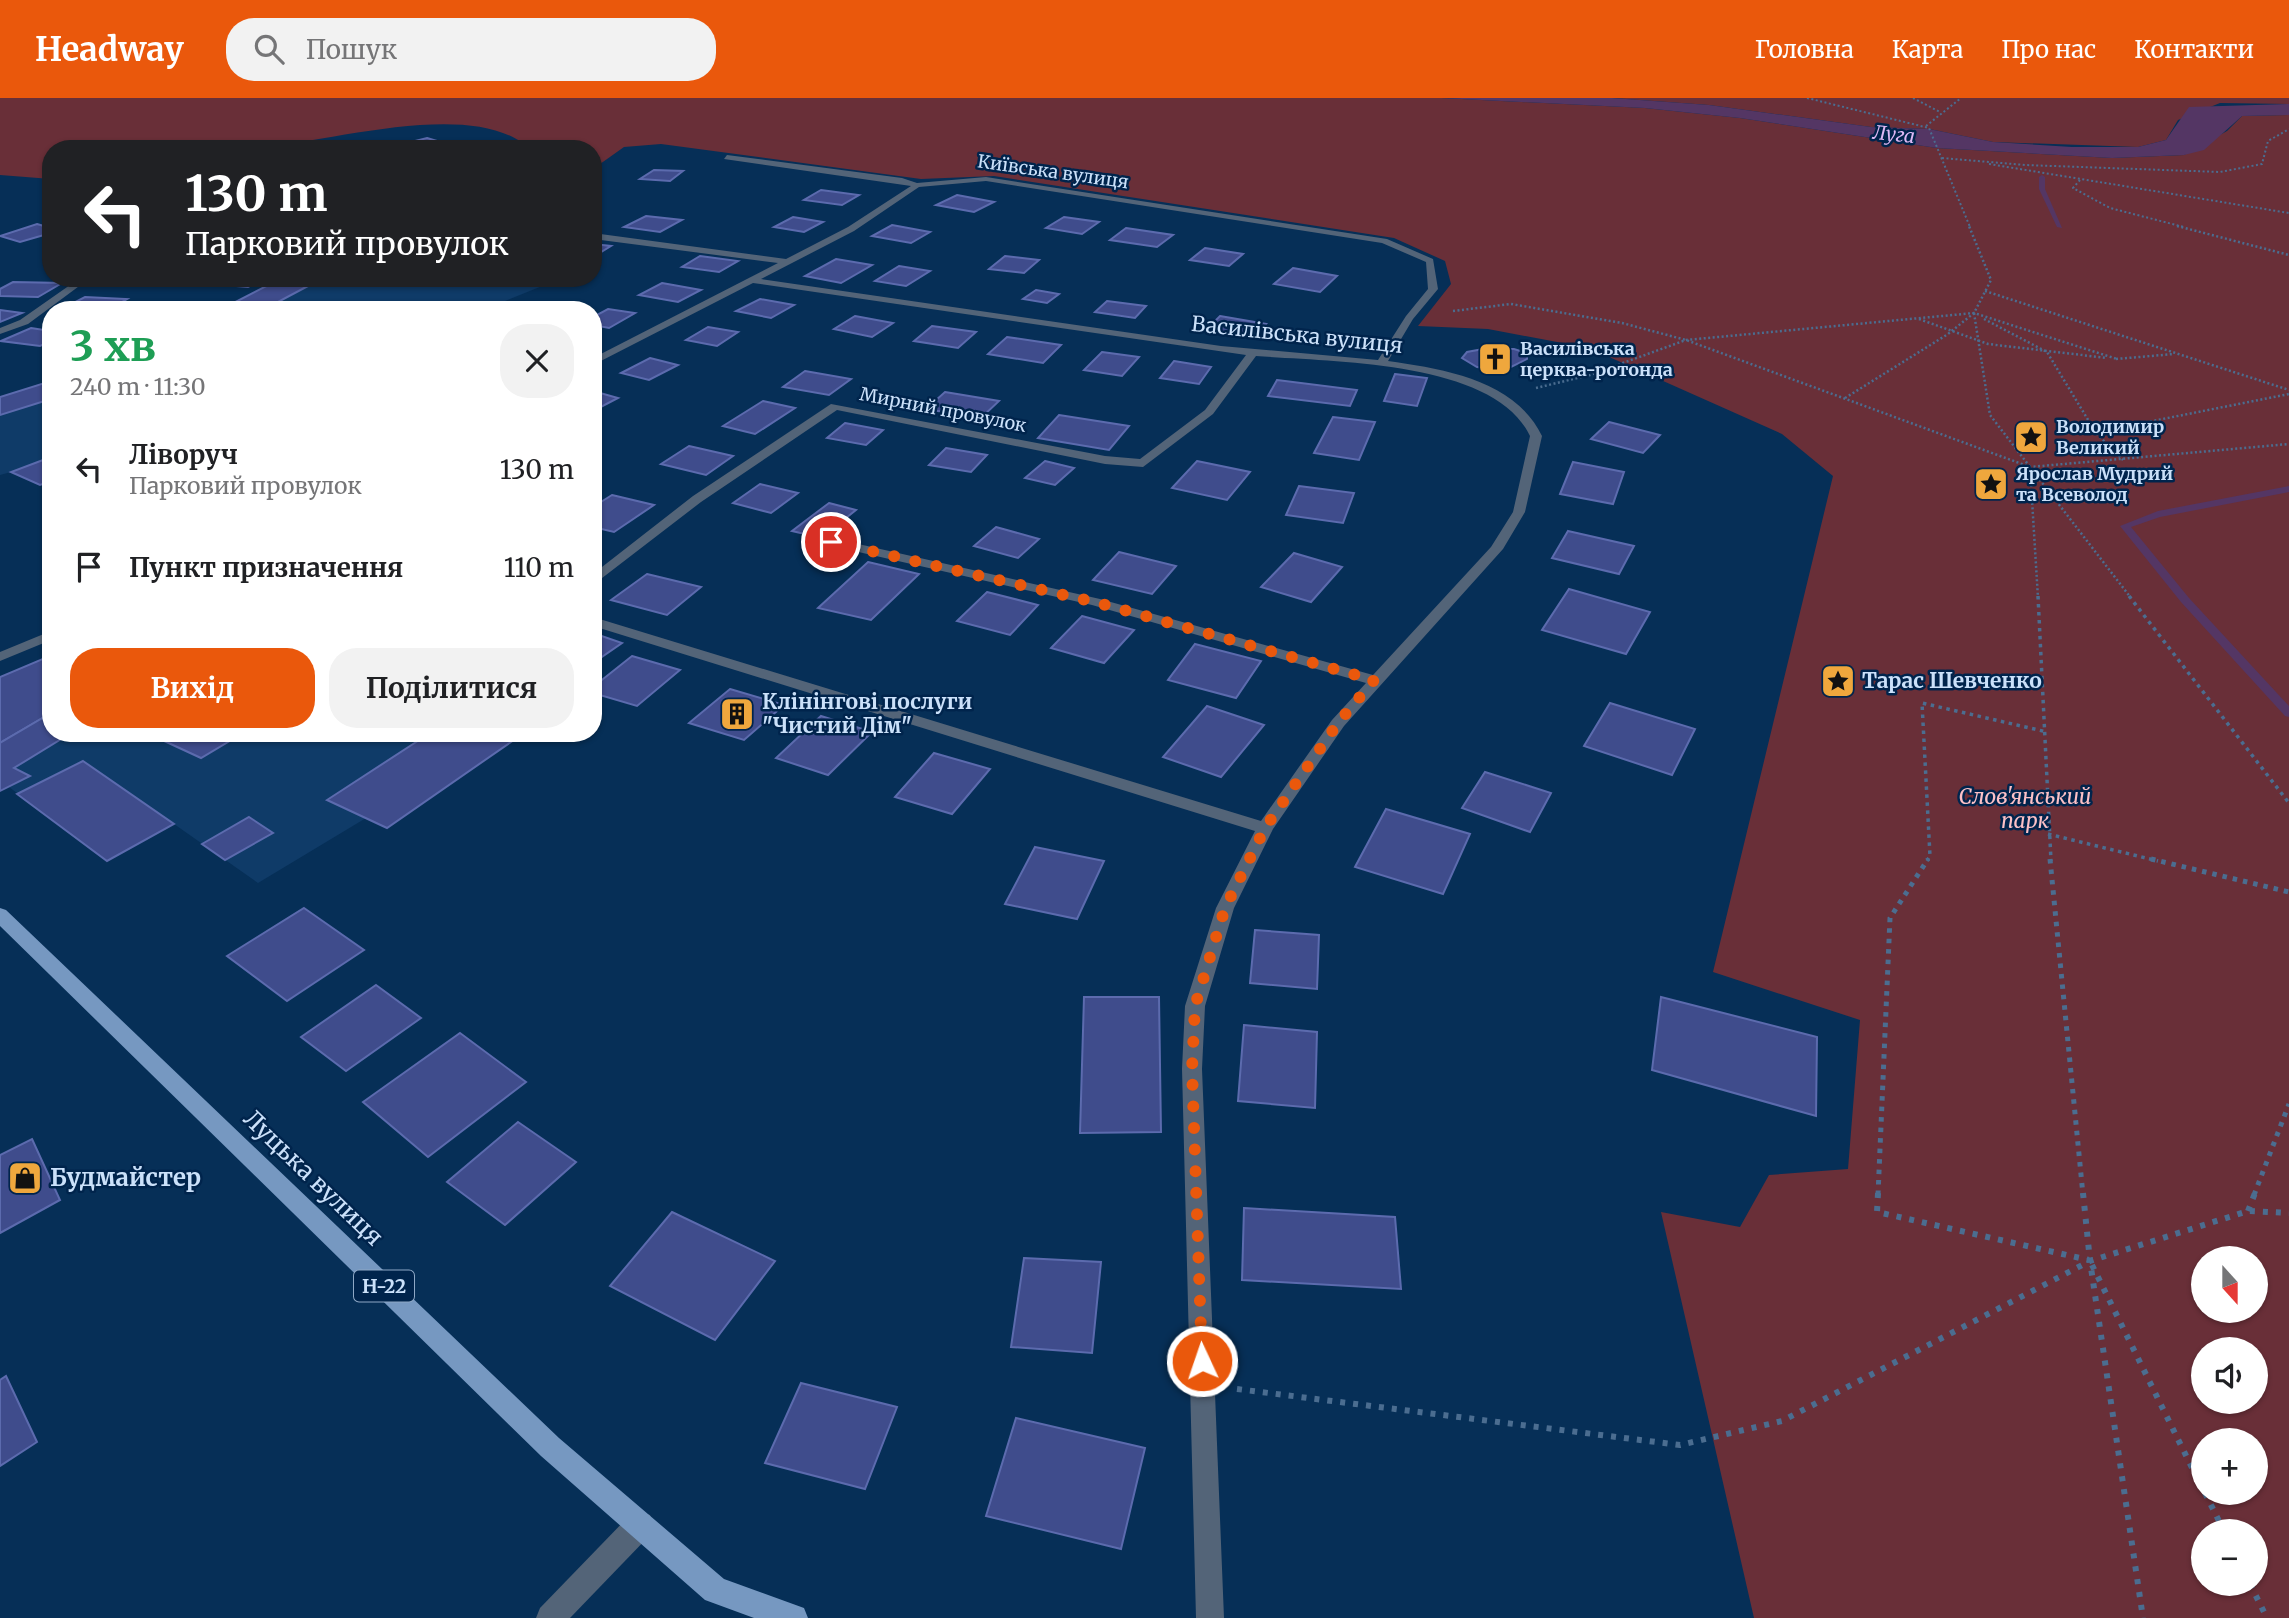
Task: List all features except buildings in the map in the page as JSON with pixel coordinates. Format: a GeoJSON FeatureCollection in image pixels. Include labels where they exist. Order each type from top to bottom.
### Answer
{"type":"FeatureCollection","features":[{"type":"Feature","properties":{"kind":"main road","name":"Луцька вулиця"},"geometry":{"type":"LineString","coordinates":[[0,915],[550,1447],[715,1590],[794,1618]]}},
{"type":"Feature","properties":{"kind":"street"},"geometry":{"type":"LineString","coordinates":[[727,157],[902,180],[917,185]]}},
{"type":"Feature","properties":{"kind":"street","name":"Київська вулиця"},"geometry":{"type":"LineString","coordinates":[[602,357],[852,229],[917,185],[986,179],[1384,241],[1430,261],[1433,289],[1411,315],[1382,362]]}},
{"type":"Feature","properties":{"kind":"street"},"geometry":{"type":"LineString","coordinates":[[602,237],[790,262]]}},
{"type":"Feature","properties":{"kind":"street","name":"Василівська вулиця"},"geometry":{"type":"LineString","coordinates":[[754,281],[1253,353],[1382,362],[1436,373],[1489,390],[1520,408],[1536,436],[1519,512],[1496,549],[1374,680],[1338,723],[1265,828],[1225,908],[1195,1006],[1192,1069],[1210,1618]]}},
{"type":"Feature","properties":{"kind":"street"},"geometry":{"type":"LineString","coordinates":[[54,301],[73,287]]}},
{"type":"Feature","properties":{"kind":"street"},"geometry":{"type":"LineString","coordinates":[[0,331],[24,322],[42,309]]}},
{"type":"Feature","properties":{"kind":"street","name":"Мирний провулок"},"geometry":{"type":"LineString","coordinates":[[602,574],[698,499],[835,406],[1105,460],[1143,463],[1209,412],[1253,353]]}},
{"type":"Feature","properties":{"kind":"street"},"geometry":{"type":"LineString","coordinates":[[831,542],[1095,602],[1374,680]]}},
{"type":"Feature","properties":{"kind":"street"},"geometry":{"type":"LineString","coordinates":[[602,624],[1265,828]]}},
{"type":"Feature","properties":{"kind":"street"},"geometry":{"type":"LineString","coordinates":[[0,657],[42,639]]}},
{"type":"Feature","properties":{"kind":"street"},"geometry":{"type":"LineString","coordinates":[[550,1618],[640,1525]]}},
{"type":"Feature","properties":{"kind":"path"},"geometry":{"type":"LineString","coordinates":[[1807,98],[1927,127],[1991,280],[1974,313],[1948,334],[1845,398]]}},
{"type":"Feature","properties":{"kind":"path"},"geometry":{"type":"LineString","coordinates":[[1913,98],[1940,112]]}},
{"type":"Feature","properties":{"kind":"path"},"geometry":{"type":"LineString","coordinates":[[1927,127],[1940,112],[1961,98]]}},
{"type":"Feature","properties":{"kind":"path"},"geometry":{"type":"LineString","coordinates":[[1942,158],[2025,165],[2243,170],[2262,164],[2264,143],[2271,136],[2289,129]]}},
{"type":"Feature","properties":{"kind":"path"},"geometry":{"type":"LineString","coordinates":[[1942,158],[2289,213]]}},
{"type":"Feature","properties":{"kind":"path"},"geometry":{"type":"LineString","coordinates":[[2081,179],[2073,188],[2109,208],[2289,255]]}},
{"type":"Feature","properties":{"kind":"path"},"geometry":{"type":"LineString","coordinates":[[1985,291],[2289,392]]}},
{"type":"Feature","properties":{"kind":"path"},"geometry":{"type":"LineString","coordinates":[[1411,315],[1511,304],[1622,323],[1686,340],[2029,467],[2289,444]]}},
{"type":"Feature","properties":{"kind":"path"},"geometry":{"type":"LineString","coordinates":[[1974,313],[1990,415],[2289,803]]}},
{"type":"Feature","properties":{"kind":"path"},"geometry":{"type":"LineString","coordinates":[[1974,313],[2047,352],[2096,433],[2123,460]]}},
{"type":"Feature","properties":{"kind":"path"},"geometry":{"type":"LineString","coordinates":[[1529,389],[1590,375],[1686,340],[1974,313],[2118,359]]}},
{"type":"Feature","properties":{"kind":"path"},"geometry":{"type":"LineString","coordinates":[[1918,319],[1948,334],[1979,344],[2118,359],[2178,354]]}},
{"type":"Feature","properties":{"kind":"path"},"geometry":{"type":"LineString","coordinates":[[2096,433],[2289,392]]}},
{"type":"Feature","properties":{"kind":"path"},"geometry":{"type":"LineString","coordinates":[[2029,467],[2047,732],[2048,834],[2090,1261],[2143,1618]]}},
{"type":"Feature","properties":{"kind":"path"},"geometry":{"type":"LineString","coordinates":[[2047,732],[1922,703],[1930,856],[1890,918],[1877,1212],[2090,1261]]}},
{"type":"Feature","properties":{"kind":"path"},"geometry":{"type":"LineString","coordinates":[[2048,834],[2289,892]]}},
{"type":"Feature","properties":{"kind":"path"},"geometry":{"type":"LineString","coordinates":[[2248,1211],[2289,1104]]}},
{"type":"Feature","properties":{"kind":"path"},"geometry":{"type":"LineString","coordinates":[[1203,1385],[1680,1445],[1782,1421],[2090,1261],[2248,1211],[2289,1213]]}},
{"type":"Feature","properties":{"kind":"path"},"geometry":{"type":"LineString","coordinates":[[2090,1261],[2191,1465]]}},
{"type":"Feature","properties":{"kind":"path"},"geometry":{"type":"LineString","coordinates":[[2256,1596],[2267,1618]]}},
{"type":"Feature","properties":{"kind":"shaded area"},"geometry":{"type":"Polygon","coordinates":[[[265,287],[540,287],[505,301],[237,301],[265,287]]]}},
{"type":"Feature","properties":{"kind":"shaded area"},"geometry":{"type":"Polygon","coordinates":[[[42,384],[42,484],[11,472],[0,475],[0,397],[42,384]]]}},
{"type":"Feature","properties":{"kind":"shaded area"},"geometry":{"type":"Polygon","coordinates":[[[42,735],[42,742],[511,742],[387,828],[366,818],[258,883],[174,824],[107,861],[9,787],[0,791],[0,743],[42,735]]]}},
{"type":"Feature","properties":{"kind":"green space","name":"Слов'янський парк"},"geometry":{"type":"Polygon","coordinates":[[[0,98],[1442,98],[1645,108],[1740,118],[1937,148],[2112,158],[2184,155],[2227,131],[2242,116],[2289,115],[2289,1618],[1754,1618],[1661,1212],[1740,1227],[1769,1175],[1848,1169],[1860,1020],[1713,972],[1833,476],[1782,434],[1589,348],[1488,329],[1418,326],[1451,284],[1445,261],[1394,238],[994,176],[921,179],[661,144],[624,147],[602,163],[602,140],[516,140],[497,131],[464,125],[388,128],[311,140],[42,140],[42,178],[0,175],[0,98]]]}},
{"type":"Feature","properties":{"kind":"green space"},"geometry":{"type":"Polygon","coordinates":[[[1612,98],[2289,98],[2289,104],[2220,103],[2178,120],[2166,140],[2138,147],[1993,142],[1929,129],[1871,127],[1709,105],[1612,98]]]}},
{"type":"Feature","properties":{"kind":"water","name":"Луга"},"geometry":{"type":"Polygon","coordinates":[[[1442,98],[1612,98],[1709,105],[1871,127],[1929,129],[1993,142],[2072,147],[2138,147],[2166,140],[2189,107],[2289,104],[2289,115],[2242,116],[2204,150],[2184,155],[2112,158],[1937,148],[1740,118],[1645,108],[1442,98]]]}},
{"type":"Feature","properties":{"kind":"waterway"},"geometry":{"type":"LineString","coordinates":[[2042,177],[2042,189],[2060,227]]}},
{"type":"Feature","properties":{"kind":"waterway"},"geometry":{"type":"LineString","coordinates":[[2289,489],[2158,514],[2125,526],[2185,600],[2289,713]]}},
{"type":"Feature","properties":{"kind":"place","name":"Василівська церква-ротонда"},"geometry":{"type":"Point","coordinates":[1495,359]}},
{"type":"Feature","properties":{"kind":"place","name":"Володимир Великий"},"geometry":{"type":"Point","coordinates":[2031,437]}},
{"type":"Feature","properties":{"kind":"place","name":"Ярослав Мудрий та Всеволод"},"geometry":{"type":"Point","coordinates":[1991,484]}},
{"type":"Feature","properties":{"kind":"place","name":"Тарас Шевченко"},"geometry":{"type":"Point","coordinates":[1838,681]}},
{"type":"Feature","properties":{"kind":"place","name":"Клінінгові послуги \"Чистий Дім\""},"geometry":{"type":"Point","coordinates":[737,714]}},
{"type":"Feature","properties":{"kind":"place","name":"Будмайстер"},"geometry":{"type":"Point","coordinates":[25,1178]}},
{"type":"Feature","properties":{"kind":"route"},"geometry":{"type":"LineString","coordinates":[[831,542],[1095,602],[1374,680],[1338,723],[1265,828],[1225,908],[1195,1006],[1192,1069],[1202,1361]]}}]}
